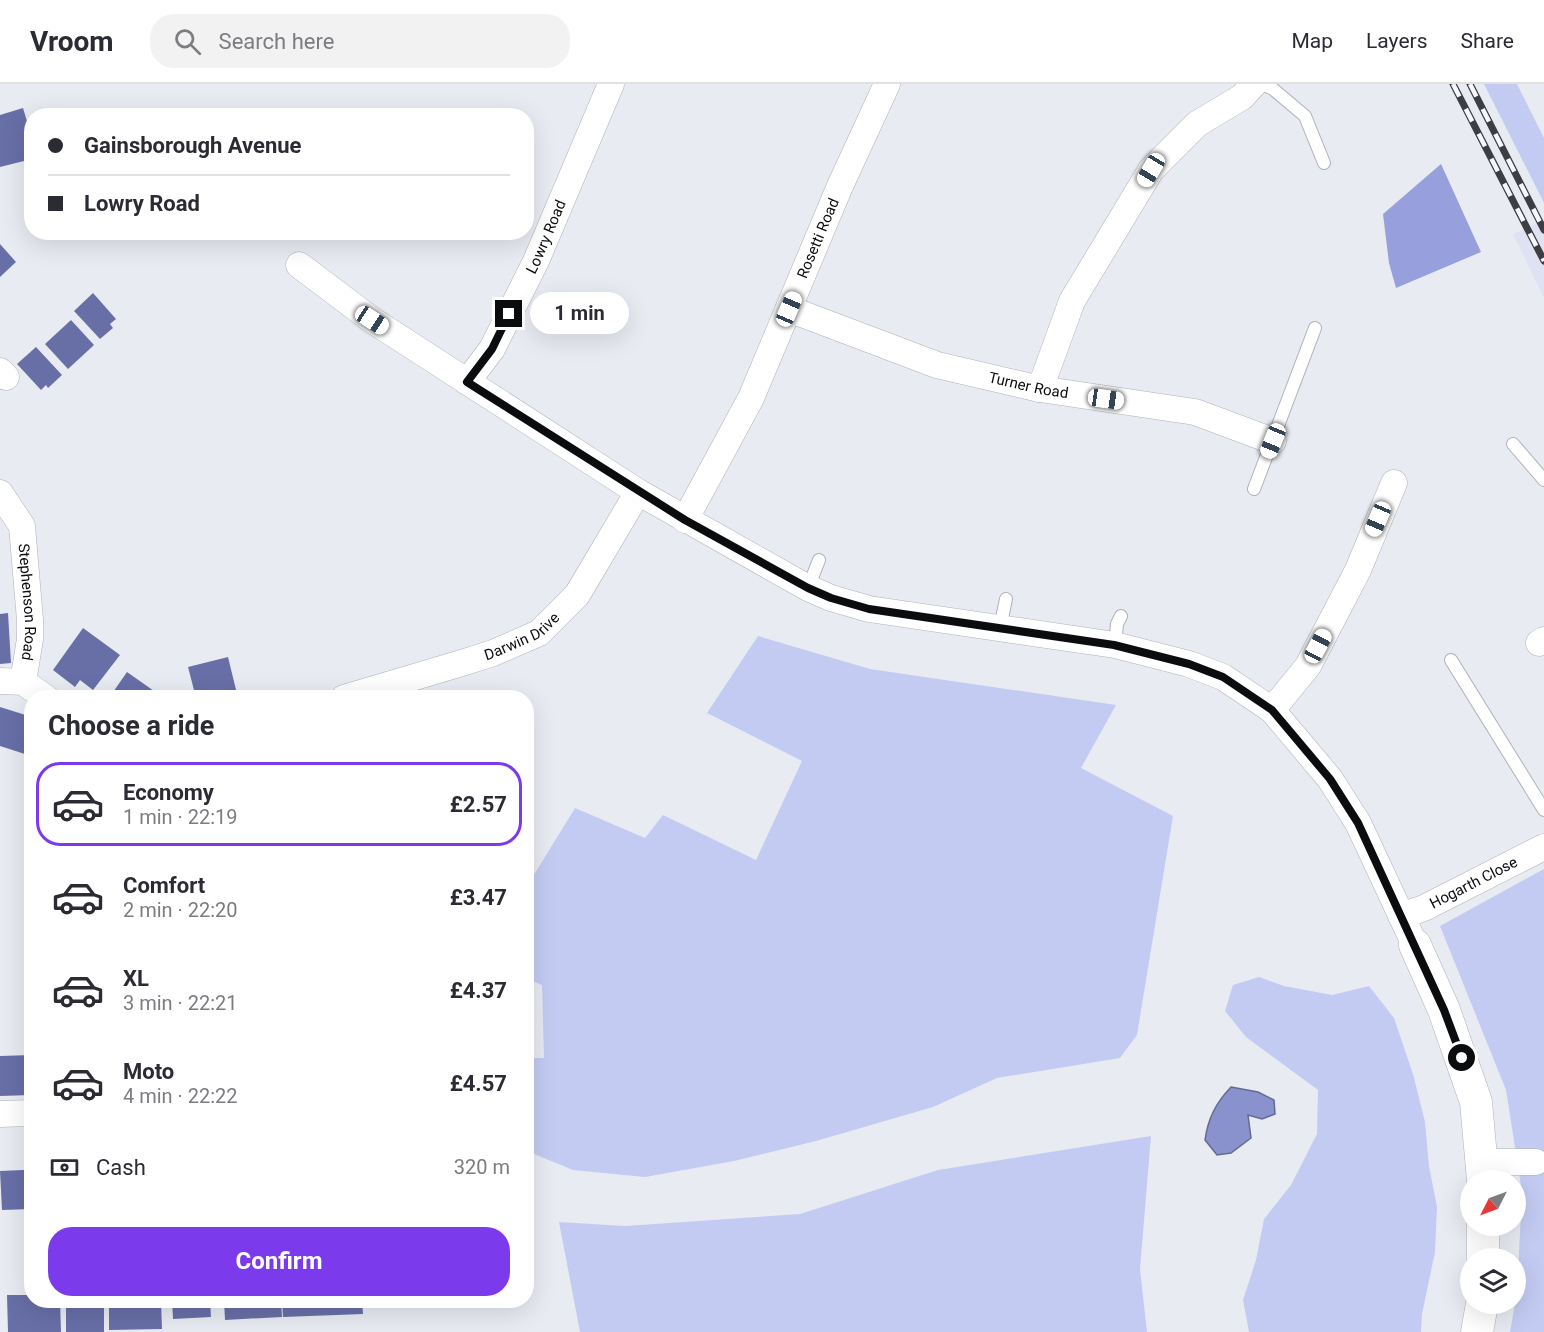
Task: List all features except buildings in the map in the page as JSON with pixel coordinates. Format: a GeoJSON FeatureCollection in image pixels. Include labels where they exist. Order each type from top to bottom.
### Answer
{"type":"FeatureCollection","features":[{"type":"Feature","properties":{"kind":"street","name":"Lowry Road"},"geometry":{"type":"LineString","coordinates":[[467,382],[492,349],[536,261],[611,84]]}},
{"type":"Feature","properties":{"kind":"street"},"geometry":{"type":"LineString","coordinates":[[1040,389],[1072,301],[1151,170],[1197,124],[1242,97],[1254,84]]}},
{"type":"Feature","properties":{"kind":"street","name":"Rosetti Road"},"geometry":{"type":"LineString","coordinates":[[685,520],[751,398],[883,85]]}},
{"type":"Feature","properties":{"kind":"street"},"geometry":{"type":"LineString","coordinates":[[299,265],[372,320],[638,492],[808,588],[831,598],[869,609],[1114,645],[1189,664],[1223,677],[1272,710],[1330,779],[1358,823],[1415,945],[1444,1010],[1476,1102],[1482,1170]]}},
{"type":"Feature","properties":{"kind":"street","name":"Turner Road"},"geometry":{"type":"LineString","coordinates":[[789,309],[937,365],[1040,389],[1195,412],[1273,441]]}},
{"type":"Feature","properties":{"kind":"street"},"geometry":{"type":"LineString","coordinates":[[1272,710],[1308,666],[1358,570],[1394,483]]}},
{"type":"Feature","properties":{"kind":"street","name":"Darwin Drive"},"geometry":{"type":"LineString","coordinates":[[371,690],[475,659],[539,633],[577,596],[638,492]]}},
{"type":"Feature","properties":{"kind":"street","name":"Stephenson Road"},"geometry":{"type":"LineString","coordinates":[[0,493],[22,526],[30,620],[30,639],[12,681]]}},
{"type":"Feature","properties":{"kind":"street"},"geometry":{"type":"LineString","coordinates":[[12,681],[30,690]]}},
{"type":"Feature","properties":{"kind":"street","name":"Hogarth Close"},"geometry":{"type":"LineString","coordinates":[[1401,916],[1424,908],[1544,846]]}},
{"type":"Feature","properties":{"kind":"street"},"geometry":{"type":"LineString","coordinates":[[0,1114],[24,1113]]}},
{"type":"Feature","properties":{"kind":"street"},"geometry":{"type":"LineString","coordinates":[[1488,1170],[1536,1162]]}},
{"type":"Feature","properties":{"kind":"street"},"geometry":{"type":"LineString","coordinates":[[1477,1332],[1480,1314]]}},
{"type":"Feature","properties":{"kind":"lane"},"geometry":{"type":"LineString","coordinates":[[1262,84],[1273,89],[1305,116],[1324,163]]}},
{"type":"Feature","properties":{"kind":"lane"},"geometry":{"type":"LineString","coordinates":[[1254,489],[1315,328]]}},
{"type":"Feature","properties":{"kind":"lane"},"geometry":{"type":"LineString","coordinates":[[1513,444],[1544,480]]}},
{"type":"Feature","properties":{"kind":"lane"},"geometry":{"type":"LineString","coordinates":[[808,588],[819,560]]}},
{"type":"Feature","properties":{"kind":"lane"},"geometry":{"type":"LineString","coordinates":[[1000,628],[1006,599]]}},
{"type":"Feature","properties":{"kind":"lane"},"geometry":{"type":"LineString","coordinates":[[1114,645],[1117,624],[1121,616]]}},
{"type":"Feature","properties":{"kind":"lane"},"geometry":{"type":"LineString","coordinates":[[1451,660],[1544,810]]}},
{"type":"Feature","properties":{"kind":"shaded area"},"geometry":{"type":"Polygon","coordinates":[[[1484,84],[1517,84],[1544,138],[1544,203],[1484,84]]]}},
{"type":"Feature","properties":{"kind":"shaded area"},"geometry":{"type":"Polygon","coordinates":[[[1441,164],[1481,252],[1396,288],[1389,263],[1383,214],[1441,164]]]}},
{"type":"Feature","properties":{"kind":"shaded area"},"geometry":{"type":"Polygon","coordinates":[[[1544,220],[1544,298],[1513,234],[1544,220]]]}},
{"type":"Feature","properties":{"kind":"shaded area"},"geometry":{"type":"Polygon","coordinates":[[[758,636],[870,669],[1116,705],[1081,768],[1173,816],[1137,1035],[1120,1058],[997,1078],[933,1107],[816,1141],[734,1161],[645,1177],[573,1170],[534,1154],[534,1058],[544,1058],[542,985],[534,982],[534,875],[575,808],[645,838],[663,815],[756,860],[802,761],[707,713],[758,636]]]}},
{"type":"Feature","properties":{"kind":"shaded area"},"geometry":{"type":"Polygon","coordinates":[[[1544,869],[1544,1332],[1510,1332],[1513,1314],[1526,1314],[1526,1248],[1519,1248],[1520,1236],[1526,1236],[1526,1170],[1519,1170],[1506,1090],[1440,926],[1544,869]]]}},
{"type":"Feature","properties":{"kind":"shaded area"},"geometry":{"type":"Polygon","coordinates":[[[1259,977],[1284,986],[1332,995],[1369,986],[1394,1018],[1413,1074],[1425,1122],[1429,1166],[1437,1207],[1435,1252],[1422,1314],[1421,1332],[1249,1332],[1243,1300],[1256,1260],[1264,1219],[1291,1185],[1317,1134],[1318,1090],[1246,1037],[1225,1011],[1233,985],[1259,977]]]}},
{"type":"Feature","properties":{"kind":"shaded area"},"geometry":{"type":"Polygon","coordinates":[[[1231,1087],[1258,1092],[1274,1100],[1275,1114],[1262,1119],[1248,1115],[1251,1138],[1231,1153],[1217,1155],[1205,1140],[1206,1132],[1214,1111],[1231,1087]]]}},
{"type":"Feature","properties":{"kind":"shaded area"},"geometry":{"type":"Polygon","coordinates":[[[1151,1136],[1140,1269],[1147,1332],[580,1332],[559,1222],[625,1226],[800,1214],[938,1170],[1151,1136]]]}},
{"type":"Feature","properties":{"kind":"railway"},"geometry":{"type":"LineString","coordinates":[[1453,84],[1544,261]]}},
{"type":"Feature","properties":{"kind":"railway"},"geometry":{"type":"LineString","coordinates":[[1470,84],[1544,230]]}},
{"type":"Feature","properties":{"kind":"route"},"geometry":{"type":"LineString","coordinates":[[509,314],[492,349],[467,382],[638,492],[808,588],[831,598],[869,609],[1114,645],[1189,664],[1223,677],[1272,710],[1330,779],[1358,823],[1444,1010],[1462,1058]]}}]}
